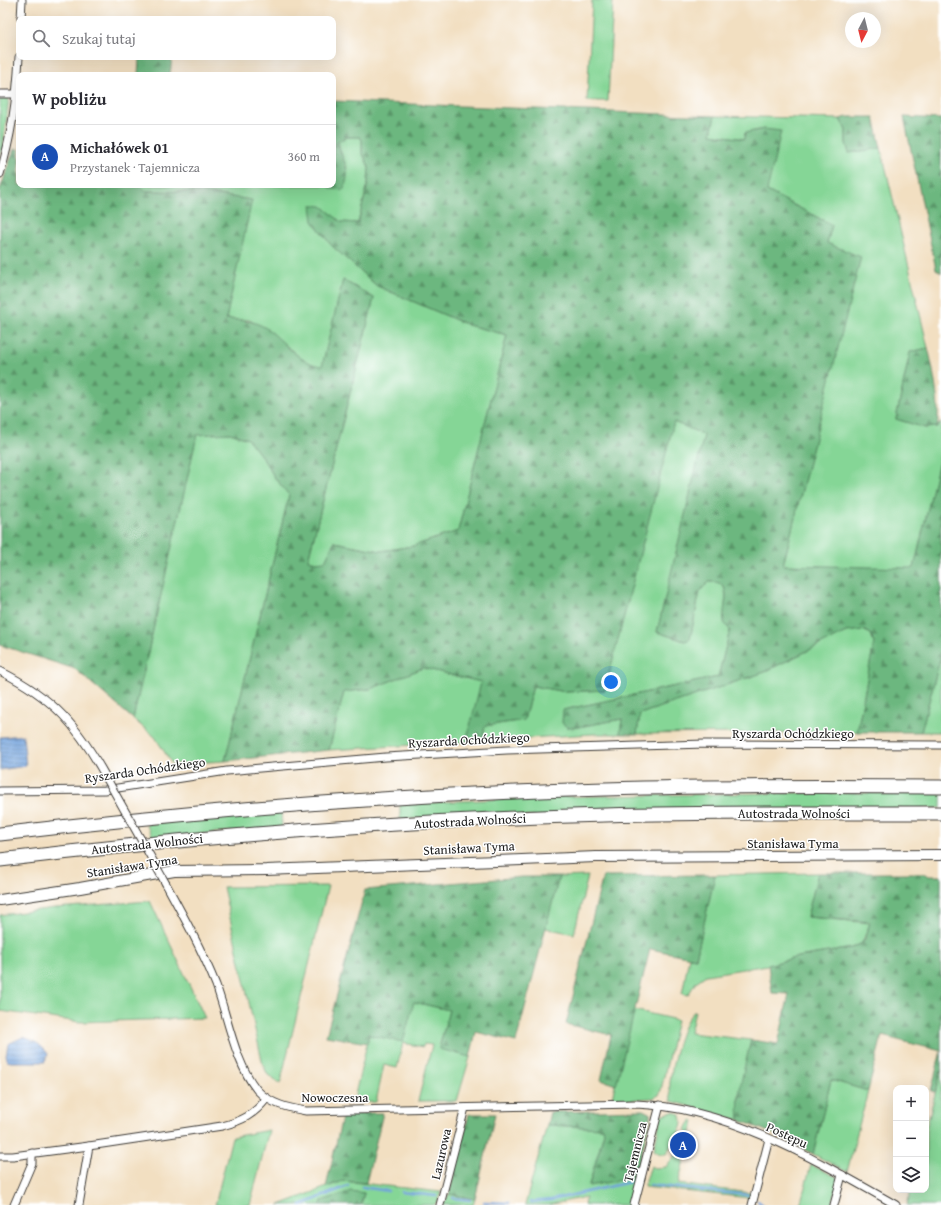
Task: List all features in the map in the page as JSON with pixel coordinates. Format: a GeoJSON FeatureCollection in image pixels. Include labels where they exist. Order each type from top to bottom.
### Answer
{"type":"FeatureCollection","features":[{"type":"Feature","properties":{"kind":"highway","name":"Autostrada Wolności"},"geometry":{"type":"LineString","coordinates":[[0,834],[209,812],[471,794],[734,787],[941,787]]}},
{"type":"Feature","properties":{"kind":"highway","name":"Autostrada Wolności"},"geometry":{"type":"LineString","coordinates":[[0,860],[210,838],[472,820],[726,813],[941,813]]}},
{"type":"Feature","properties":{"kind":"street"},"geometry":{"type":"LineString","coordinates":[[21,16],[22,0]]}},
{"type":"Feature","properties":{"kind":"street"},"geometry":{"type":"LineString","coordinates":[[18,72],[19,60]]}},
{"type":"Feature","properties":{"kind":"street"},"geometry":{"type":"LineString","coordinates":[[0,94],[16,94]]}},
{"type":"Feature","properties":{"kind":"street"},"geometry":{"type":"LineString","coordinates":[[0,174],[8,151],[16,100]]}},
{"type":"Feature","properties":{"kind":"street"},"geometry":{"type":"LineString","coordinates":[[0,671],[24,683],[46,699],[65,717],[82,737],[166,884],[207,964],[243,1067],[258,1090],[267,1098],[254,1114],[236,1123],[89,1146],[0,1156]]}},
{"type":"Feature","properties":{"kind":"street","name":"Ryszarda Ochódzkiego"},"geometry":{"type":"LineString","coordinates":[[0,791],[105,790],[227,771],[386,757],[507,750],[684,745],[941,745]]}},
{"type":"Feature","properties":{"kind":"street","name":"Stanisława Tyma"},"geometry":{"type":"LineString","coordinates":[[0,900],[74,889],[174,871],[266,870],[596,857],[941,855]]}},
{"type":"Feature","properties":{"kind":"street","name":"Nowoczesna"},"geometry":{"type":"LineString","coordinates":[[267,1098],[288,1108],[306,1111],[660,1105]]}},
{"type":"Feature","properties":{"kind":"street","name":"Postępu"},"geometry":{"type":"LineString","coordinates":[[660,1105],[691,1111],[727,1121],[769,1139],[842,1174],[896,1205]]}},
{"type":"Feature","properties":{"kind":"street","name":"Tajemnicza"},"geometry":{"type":"LineString","coordinates":[[634,1205],[660,1105]]}},
{"type":"Feature","properties":{"kind":"street","name":"Lazurowa"},"geometry":{"type":"LineString","coordinates":[[440,1205],[464,1108]]}},
{"type":"Feature","properties":{"kind":"street"},"geometry":{"type":"LineString","coordinates":[[752,1205],[769,1139]]}},
{"type":"Feature","properties":{"kind":"street"},"geometry":{"type":"LineString","coordinates":[[79,1205],[89,1146]]}},
{"type":"Feature","properties":{"kind":"street"},"geometry":{"type":"LineString","coordinates":[[14,1205],[32,1163],[32,1153]]}},
{"type":"Feature","properties":{"kind":"street"},"geometry":{"type":"LineString","coordinates":[[834,1205],[842,1174]]}},
{"type":"Feature","properties":{"kind":"green space"},"geometry":{"type":"Polygon","coordinates":[[[592,0],[613,0],[608,101],[587,101],[592,0]]]}},
{"type":"Feature","properties":{"kind":"green space"},"geometry":{"type":"Polygon","coordinates":[[[139,60],[172,60],[170,72],[138,72],[139,60]]]}},
{"type":"Feature","properties":{"kind":"green space"},"geometry":{"type":"Polygon","coordinates":[[[0,98],[9,98],[3,149],[0,157],[0,98]]]}},
{"type":"Feature","properties":{"kind":"green space"},"geometry":{"type":"Polygon","coordinates":[[[336,101],[715,116],[711,134],[744,139],[745,133],[764,129],[781,131],[767,191],[832,225],[827,243],[861,257],[783,565],[914,568],[941,453],[941,655],[921,732],[857,732],[874,643],[871,634],[863,630],[846,632],[762,673],[640,714],[637,734],[620,734],[622,719],[573,728],[567,727],[562,723],[563,710],[718,677],[730,630],[724,622],[726,596],[723,585],[709,582],[700,591],[690,639],[685,641],[657,632],[704,435],[674,422],[605,690],[566,692],[533,686],[524,720],[485,726],[482,741],[466,742],[481,682],[423,668],[370,689],[344,692],[329,750],[225,761],[289,495],[275,478],[262,457],[248,439],[230,433],[197,435],[133,719],[75,669],[0,645],[0,190],[14,149],[16,149],[16,188],[143,188],[146,191],[198,192],[252,200],[226,319],[246,321],[261,325],[273,333],[305,361],[322,366],[343,280],[374,298],[308,560],[316,562],[325,561],[334,542],[381,551],[413,546],[458,531],[507,335],[468,325],[377,286],[331,245],[313,221],[311,205],[322,206],[341,222],[358,223],[368,184],[369,167],[362,152],[362,140],[360,137],[346,137],[338,142],[346,166],[347,176],[343,190],[330,188],[336,188],[336,101]]]}},
{"type":"Feature","properties":{"kind":"green space"},"geometry":{"type":"Polygon","coordinates":[[[715,116],[840,119],[846,130],[846,143],[849,153],[881,148],[928,348],[910,352],[896,419],[925,428],[937,427],[941,422],[941,453],[914,569],[783,565],[860,258],[827,243],[832,225],[767,191],[764,129],[745,133],[745,139],[710,134],[715,116]]]}},
{"type":"Feature","properties":{"kind":"green space"},"geometry":{"type":"Polygon","coordinates":[[[846,117],[874,117],[881,148],[849,153],[846,143],[846,130],[840,119],[846,117]]]}},
{"type":"Feature","properties":{"kind":"green space"},"geometry":{"type":"Polygon","coordinates":[[[904,117],[941,119],[941,273],[936,269],[904,117]]]}},
{"type":"Feature","properties":{"kind":"green space"},"geometry":{"type":"Polygon","coordinates":[[[346,137],[360,137],[362,140],[362,152],[369,167],[368,184],[358,223],[341,222],[322,206],[313,221],[331,245],[377,286],[468,325],[507,335],[458,531],[413,546],[381,551],[334,542],[325,561],[316,562],[308,560],[374,298],[343,280],[322,367],[308,364],[265,328],[249,320],[226,319],[251,200],[198,192],[146,191],[143,188],[332,189],[336,188],[336,183],[347,167],[340,153],[338,142],[346,137]]]}},
{"type":"Feature","properties":{"kind":"green space"},"geometry":{"type":"Polygon","coordinates":[[[928,348],[936,388],[938,420],[937,427],[925,428],[896,419],[910,352],[928,348]]]}},
{"type":"Feature","properties":{"kind":"green space"},"geometry":{"type":"Polygon","coordinates":[[[673,422],[705,434],[657,632],[684,641],[690,639],[700,591],[709,582],[718,583],[723,586],[726,599],[726,623],[730,630],[718,677],[563,710],[572,728],[622,719],[620,734],[593,734],[482,741],[485,726],[524,720],[533,686],[566,692],[605,690],[673,422]]]}},
{"type":"Feature","properties":{"kind":"green space"},"geometry":{"type":"Polygon","coordinates":[[[230,433],[248,439],[262,457],[275,478],[289,495],[225,761],[172,764],[155,737],[133,719],[197,434],[230,433]]]}},
{"type":"Feature","properties":{"kind":"green space"},"geometry":{"type":"Polygon","coordinates":[[[863,630],[871,634],[874,643],[857,732],[637,734],[640,714],[762,673],[846,632],[863,630]]]}},
{"type":"Feature","properties":{"kind":"green space"},"geometry":{"type":"Polygon","coordinates":[[[941,655],[941,732],[921,732],[941,655]]]}},
{"type":"Feature","properties":{"kind":"green space"},"geometry":{"type":"Polygon","coordinates":[[[423,668],[482,682],[466,742],[329,750],[344,692],[370,689],[423,668]]]}},
{"type":"Feature","properties":{"kind":"green space"},"geometry":{"type":"Polygon","coordinates":[[[779,793],[941,793],[941,808],[400,819],[400,804],[545,797],[779,793]]]}},
{"type":"Feature","properties":{"kind":"green space"},"geometry":{"type":"Polygon","coordinates":[[[281,811],[282,827],[153,838],[146,824],[281,811]]]}},
{"type":"Feature","properties":{"kind":"green space"},"geometry":{"type":"Polygon","coordinates":[[[818,873],[807,917],[870,923],[862,943],[852,948],[798,957],[768,965],[706,975],[696,982],[688,995],[682,994],[689,957],[696,958],[715,875],[818,873]]]}},
{"type":"Feature","properties":{"kind":"green space"},"geometry":{"type":"Polygon","coordinates":[[[818,873],[923,873],[929,876],[941,876],[941,1051],[882,1036],[868,1091],[831,1080],[813,1154],[776,1135],[739,1120],[738,1110],[742,1080],[751,1040],[778,1044],[789,994],[772,993],[768,965],[798,957],[852,948],[862,943],[866,937],[870,922],[807,917],[818,873]]]}},
{"type":"Feature","properties":{"kind":"green space"},"geometry":{"type":"Polygon","coordinates":[[[715,875],[696,958],[650,949],[616,1085],[601,1080],[611,1035],[566,1024],[603,876],[715,875]]]}},
{"type":"Feature","properties":{"kind":"green space"},"geometry":{"type":"Polygon","coordinates":[[[588,876],[574,934],[545,928],[559,877],[588,876]]]}},
{"type":"Feature","properties":{"kind":"green space"},"geometry":{"type":"Polygon","coordinates":[[[522,877],[559,877],[516,1042],[476,1032],[470,1057],[439,1049],[449,1010],[414,1002],[403,1042],[369,1035],[367,1043],[326,1036],[365,890],[522,877]]]}},
{"type":"Feature","properties":{"kind":"green space"},"geometry":{"type":"Polygon","coordinates":[[[328,886],[280,1084],[268,1075],[263,1065],[223,887],[328,886]]]}},
{"type":"Feature","properties":{"kind":"green space"},"geometry":{"type":"Polygon","coordinates":[[[150,901],[205,1018],[80,1022],[0,1011],[0,915],[55,908],[150,901]]]}},
{"type":"Feature","properties":{"kind":"green space"},"geometry":{"type":"Polygon","coordinates":[[[414,1002],[449,1010],[439,1048],[470,1057],[457,1101],[418,1101],[432,1045],[424,1044],[423,1047],[403,1043],[397,1068],[384,1065],[376,1102],[353,1103],[369,1035],[414,1002]]]}},
{"type":"Feature","properties":{"kind":"green space"},"geometry":{"type":"Polygon","coordinates":[[[634,1010],[677,1020],[661,1090],[659,1095],[653,1098],[611,1101],[634,1010]]]}},
{"type":"Feature","properties":{"kind":"green space"},"geometry":{"type":"Polygon","coordinates":[[[695,1011],[690,1033],[751,1040],[739,1094],[739,1120],[671,1101],[670,1082],[678,1044],[685,1024],[695,1011]]]}},
{"type":"Feature","properties":{"kind":"green space"},"geometry":{"type":"Polygon","coordinates":[[[941,1051],[941,1070],[935,1092],[931,1091],[941,1051]]]}},
{"type":"Feature","properties":{"kind":"green space"},"geometry":{"type":"Polygon","coordinates":[[[941,1070],[941,1205],[907,1205],[910,1193],[929,1193],[929,1117],[941,1070]]]}},
{"type":"Feature","properties":{"kind":"green space"},"geometry":{"type":"Polygon","coordinates":[[[831,1080],[868,1091],[847,1172],[813,1154],[831,1080]]]}},
{"type":"Feature","properties":{"kind":"green space"},"geometry":{"type":"Polygon","coordinates":[[[643,1110],[651,1114],[636,1177],[589,1186],[604,1132],[603,1128],[547,1125],[550,1112],[643,1110]]]}},
{"type":"Feature","properties":{"kind":"green space"},"geometry":{"type":"Polygon","coordinates":[[[673,1112],[680,1114],[682,1118],[681,1128],[666,1154],[660,1154],[654,1150],[661,1115],[673,1112]]]}},
{"type":"Feature","properties":{"kind":"green space"},"geometry":{"type":"Polygon","coordinates":[[[343,1113],[383,1113],[366,1183],[343,1181],[326,1187],[343,1113]]]}},
{"type":"Feature","properties":{"kind":"green space"},"geometry":{"type":"Polygon","coordinates":[[[469,1114],[495,1114],[475,1199],[449,1194],[469,1114]]]}},
{"type":"Feature","properties":{"kind":"green space"},"geometry":{"type":"Polygon","coordinates":[[[692,1120],[694,1121],[678,1184],[751,1193],[750,1198],[644,1187],[651,1166],[654,1168],[666,1167],[680,1147],[683,1148],[686,1141],[684,1140],[688,1132],[685,1129],[692,1120]]]}},
{"type":"Feature","properties":{"kind":"green space"},"geometry":{"type":"Polygon","coordinates":[[[547,1125],[603,1128],[604,1132],[589,1185],[636,1177],[628,1205],[584,1205],[586,1197],[548,1205],[525,1205],[547,1125]]]}},
{"type":"Feature","properties":{"kind":"green space"},"geometry":{"type":"Polygon","coordinates":[[[269,1130],[250,1205],[215,1205],[232,1137],[269,1130]]]}},
{"type":"Feature","properties":{"kind":"green space"},"geometry":{"type":"Polygon","coordinates":[[[811,1165],[839,1178],[832,1205],[800,1205],[811,1165]]]}},
{"type":"Feature","properties":{"kind":"green space"},"geometry":{"type":"Polygon","coordinates":[[[343,1181],[441,1192],[438,1201],[434,1205],[361,1205],[364,1193],[322,1201],[321,1205],[279,1205],[343,1181]]]}},
{"type":"Feature","properties":{"kind":"green space"},"geometry":{"type":"Polygon","coordinates":[[[351,1191],[364,1193],[361,1205],[321,1205],[322,1201],[351,1191]]]}},
{"type":"Feature","properties":{"kind":"green space"},"geometry":{"type":"Polygon","coordinates":[[[449,1194],[475,1199],[473,1205],[443,1205],[449,1194]]]}},
{"type":"Feature","properties":{"kind":"water"},"geometry":{"type":"Polygon","coordinates":[[[23,735],[26,766],[0,770],[0,737],[23,735]]]}},
{"type":"Feature","properties":{"kind":"water"},"geometry":{"type":"Polygon","coordinates":[[[23,1037],[37,1043],[46,1051],[48,1054],[45,1062],[7,1061],[6,1056],[8,1044],[23,1037]]]}},
{"type":"Feature","properties":{"kind":"waterway"},"geometry":{"type":"LineString","coordinates":[[531,1202],[551,1200],[630,1182]]}},
{"type":"Feature","properties":{"kind":"waterway"},"geometry":{"type":"LineString","coordinates":[[650,1185],[748,1195]]}},
{"type":"Feature","properties":{"kind":"waterway"},"geometry":{"type":"LineString","coordinates":[[301,1205],[348,1186]]}},
{"type":"Feature","properties":{"kind":"waterway"},"geometry":{"type":"LineString","coordinates":[[362,1187],[388,1191]]}},
{"type":"Feature","properties":{"kind":"waterway"},"geometry":{"type":"LineString","coordinates":[[401,1192],[436,1196]]}},
{"type":"Feature","properties":{"kind":"waterway"},"geometry":{"type":"LineString","coordinates":[[453,1198],[470,1200]]}},
{"type":"Feature","properties":{"kind":"waterway"},"geometry":{"type":"LineString","coordinates":[[758,1201],[763,1205]]}},
{"type":"Feature","properties":{"kind":"waterway"},"geometry":{"type":"LineString","coordinates":[[484,1202],[509,1203]]}},
{"type":"Feature","properties":{"kind":"place","name":"Michałówek 01"},"geometry":{"type":"Point","coordinates":[683,1145]}}]}
